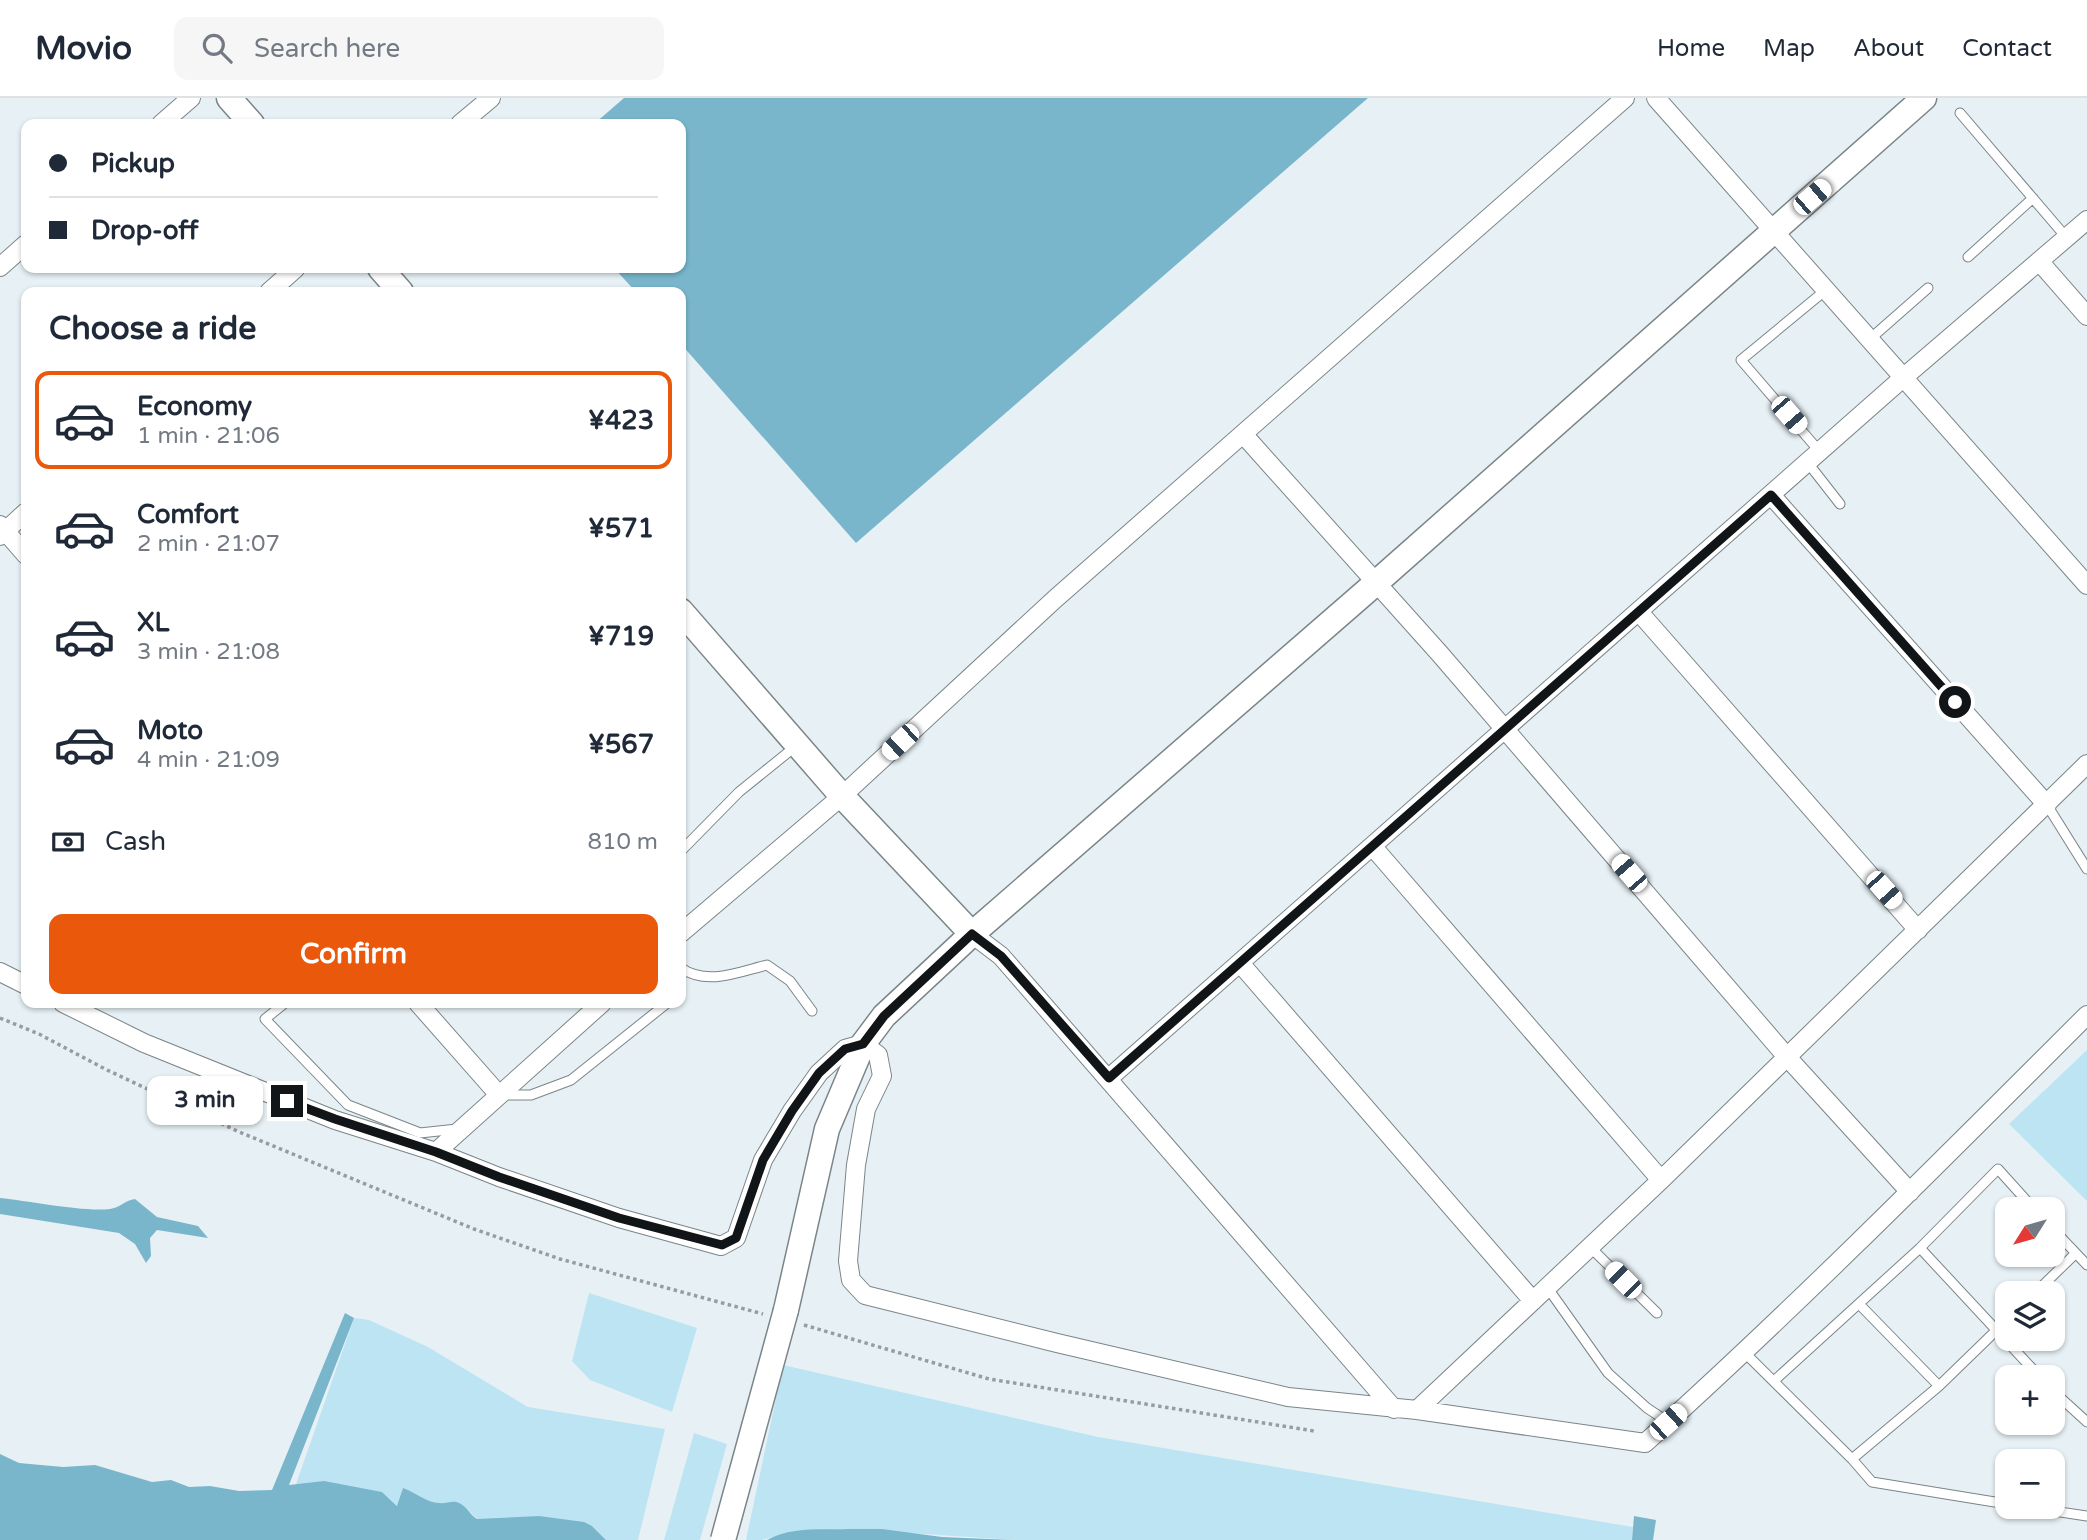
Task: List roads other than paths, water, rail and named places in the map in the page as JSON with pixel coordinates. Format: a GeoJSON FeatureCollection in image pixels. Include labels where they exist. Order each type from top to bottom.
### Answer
{"type":"FeatureCollection","features":[{"type":"Feature","properties":{"kind":"street"},"geometry":{"type":"LineString","coordinates":[[167,119],[191,98]]}},
{"type":"Feature","properties":{"kind":"street"},"geometry":{"type":"LineString","coordinates":[[229,98],[248,119]]}},
{"type":"Feature","properties":{"kind":"street"},"geometry":{"type":"LineString","coordinates":[[466,119],[491,98]]}},
{"type":"Feature","properties":{"kind":"street"},"geometry":{"type":"LineString","coordinates":[[686,929],[842,796],[1055,599],[1625,98]]}},
{"type":"Feature","properties":{"kind":"street"},"geometry":{"type":"LineString","coordinates":[[1656,98],[2087,585]]}},
{"type":"Feature","properties":{"kind":"street"},"geometry":{"type":"LineString","coordinates":[[723,1540],[785,1316],[827,1129],[863,1044],[884,1016],[972,934],[1377,582],[1924,98]]}},
{"type":"Feature","properties":{"kind":"street"},"geometry":{"type":"LineString","coordinates":[[1109,1078],[1904,377],[2087,220]]}},
{"type":"Feature","properties":{"kind":"street"},"geometry":{"type":"LineString","coordinates":[[0,267],[21,248]]}},
{"type":"Feature","properties":{"kind":"street"},"geometry":{"type":"LineString","coordinates":[[2039,261],[2087,316]]}},
{"type":"Feature","properties":{"kind":"street"},"geometry":{"type":"LineString","coordinates":[[275,287],[290,273]]}},
{"type":"Feature","properties":{"kind":"street"},"geometry":{"type":"LineString","coordinates":[[384,273],[397,287]]}},
{"type":"Feature","properties":{"kind":"street"},"geometry":{"type":"LineString","coordinates":[[1243,434],[1377,582],[1787,1058],[1910,1192]]}},
{"type":"Feature","properties":{"kind":"street"},"geometry":{"type":"LineString","coordinates":[[1771,495],[2047,805]]}},
{"type":"Feature","properties":{"kind":"street"},"geometry":{"type":"LineString","coordinates":[[21,517],[2,531],[21,550]]}},
{"type":"Feature","properties":{"kind":"street"},"geometry":{"type":"LineString","coordinates":[[1639,612],[1918,930]]}},
{"type":"Feature","properties":{"kind":"street"},"geometry":{"type":"LineString","coordinates":[[686,617],[842,796],[972,934],[1001,956],[1394,1409]]}},
{"type":"Feature","properties":{"kind":"street"},"geometry":{"type":"LineString","coordinates":[[1417,1410],[1661,1180],[2087,764]]}},
{"type":"Feature","properties":{"kind":"street"},"geometry":{"type":"LineString","coordinates":[[1373,847],[1661,1180]]}},
{"type":"Feature","properties":{"kind":"street"},"geometry":{"type":"LineString","coordinates":[[1240,963],[1533,1301]]}},
{"type":"Feature","properties":{"kind":"street"},"geometry":{"type":"LineString","coordinates":[[0,972],[21,982]]}},
{"type":"Feature","properties":{"kind":"street"},"geometry":{"type":"LineString","coordinates":[[73,1008],[144,1043],[335,1119],[619,1218],[722,1245],[736,1238],[763,1160],[792,1111],[819,1073],[845,1049],[863,1044]]}},
{"type":"Feature","properties":{"kind":"street"},"geometry":{"type":"LineString","coordinates":[[422,1008],[499,1095]]}},
{"type":"Feature","properties":{"kind":"street"},"geometry":{"type":"LineString","coordinates":[[436,1152],[596,1008]]}},
{"type":"Feature","properties":{"kind":"street"},"geometry":{"type":"LineString","coordinates":[[863,1044],[878,1055],[882,1076],[866,1110],[856,1165],[848,1261],[851,1280],[865,1295],[1288,1397],[1417,1410],[1644,1443],[1745,1353],[2087,1015]]}},
{"type":"Feature","properties":{"kind":"lane"},"geometry":{"type":"LineString","coordinates":[[1960,114],[2067,237]]}},
{"type":"Feature","properties":{"kind":"lane"},"geometry":{"type":"LineString","coordinates":[[1968,257],[2033,198]]}},
{"type":"Feature","properties":{"kind":"lane"},"geometry":{"type":"LineString","coordinates":[[1870,338],[1928,288]]}},
{"type":"Feature","properties":{"kind":"lane"},"geometry":{"type":"LineString","coordinates":[[1826,289],[1741,360],[1814,457],[1840,504]]}},
{"type":"Feature","properties":{"kind":"lane"},"geometry":{"type":"LineString","coordinates":[[686,846],[739,792],[798,745]]}},
{"type":"Feature","properties":{"kind":"lane"},"geometry":{"type":"LineString","coordinates":[[2047,805],[2087,869]]}},
{"type":"Feature","properties":{"kind":"lane"},"geometry":{"type":"LineString","coordinates":[[686,972],[719,978],[767,965],[790,981],[812,1011]]}},
{"type":"Feature","properties":{"kind":"lane"},"geometry":{"type":"LineString","coordinates":[[279,1008],[265,1019],[348,1105],[420,1133],[462,1128]]}},
{"type":"Feature","properties":{"kind":"lane"},"geometry":{"type":"LineString","coordinates":[[499,1095],[531,1095],[571,1080],[661,1008]]}},
{"type":"Feature","properties":{"kind":"lane"},"geometry":{"type":"LineString","coordinates":[[1775,1380],[1920,1248],[1998,1169],[2023,1197]]}},
{"type":"Feature","properties":{"kind":"lane"},"geometry":{"type":"LineString","coordinates":[[2065,1243],[2087,1265]]}},
{"type":"Feature","properties":{"kind":"lane"},"geometry":{"type":"LineString","coordinates":[[1590,1247],[1657,1313]]}},
{"type":"Feature","properties":{"kind":"lane"},"geometry":{"type":"LineString","coordinates":[[1920,1248],[1995,1331]]}},
{"type":"Feature","properties":{"kind":"lane"},"geometry":{"type":"LineString","coordinates":[[2047,1281],[2075,1254]]}},
{"type":"Feature","properties":{"kind":"lane"},"geometry":{"type":"LineString","coordinates":[[1547,1287],[1608,1373],[1647,1408],[1668,1422]]}},
{"type":"Feature","properties":{"kind":"lane"},"geometry":{"type":"LineString","coordinates":[[1859,1304],[1938,1386]]}},
{"type":"Feature","properties":{"kind":"lane"},"geometry":{"type":"LineString","coordinates":[[1852,1459],[1938,1386],[1995,1333]]}},
{"type":"Feature","properties":{"kind":"lane"},"geometry":{"type":"LineString","coordinates":[[2015,1351],[2028,1365]]}},
{"type":"Feature","properties":{"kind":"lane"},"geometry":{"type":"LineString","coordinates":[[1745,1353],[1775,1380],[1872,1482],[1995,1502]]}},
{"type":"Feature","properties":{"kind":"lane"},"geometry":{"type":"LineString","coordinates":[[2065,1402],[2087,1422]]}},
{"type":"Feature","properties":{"kind":"lane"},"geometry":{"type":"LineString","coordinates":[[2065,1513],[2087,1516]]}}]}
